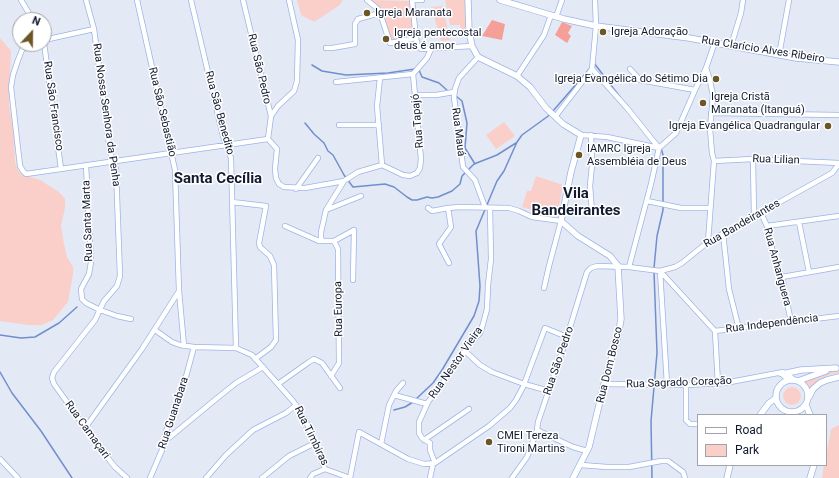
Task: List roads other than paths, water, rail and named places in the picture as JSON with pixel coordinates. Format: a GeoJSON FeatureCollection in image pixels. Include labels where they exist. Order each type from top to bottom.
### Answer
{"type":"FeatureCollection","features":[{"type":"Feature","properties":{"kind":"street"},"geometry":{"type":"LineString","coordinates":[[21,0],[28,12]]}},
{"type":"Feature","properties":{"kind":"street","name":"Rua Nossa Senhora da Penha"},"geometry":{"type":"LineString","coordinates":[[52,378],[54,372],[92,325],[104,301],[117,286],[120,276],[116,169],[110,152],[94,29],[86,0]]}},
{"type":"Feature","properties":{"kind":"street","name":"Rua São Sebastião"},"geometry":{"type":"LineString","coordinates":[[137,0],[175,170],[179,291],[184,346]]}},
{"type":"Feature","properties":{"kind":"street","name":"Rua São Benedito"},"geometry":{"type":"LineString","coordinates":[[191,0],[223,136],[231,158],[236,348]]}},
{"type":"Feature","properties":{"kind":"street","name":"Rua São Pedro"},"geometry":{"type":"LineString","coordinates":[[243,0],[271,116],[268,139]]}},
{"type":"Feature","properties":{"kind":"street"},"geometry":{"type":"LineString","coordinates":[[271,116],[278,106],[294,91],[296,81],[298,40],[289,0]]}},
{"type":"Feature","properties":{"kind":"street"},"geometry":{"type":"LineString","coordinates":[[367,0],[378,9],[390,43],[416,38]]}},
{"type":"Feature","properties":{"kind":"street"},"geometry":{"type":"LineString","coordinates":[[422,0],[412,0],[416,38],[418,46],[421,49],[472,46]]}},
{"type":"Feature","properties":{"kind":"street"},"geometry":{"type":"LineString","coordinates":[[468,0],[469,30],[472,46],[478,57],[517,76],[530,87],[546,108],[563,124],[581,135],[620,139],[659,148]]}},
{"type":"Feature","properties":{"kind":"street","name":"Rua Clarício Alves Ribeiro"},"geometry":{"type":"LineString","coordinates":[[500,0],[554,16],[596,26],[715,42],[779,55],[839,62]]}},
{"type":"Feature","properties":{"kind":"street"},"geometry":{"type":"LineString","coordinates":[[517,76],[544,35],[562,0]]}},
{"type":"Feature","properties":{"kind":"street"},"geometry":{"type":"LineString","coordinates":[[555,117],[592,69],[596,26],[595,0]]}},
{"type":"Feature","properties":{"kind":"street"},"geometry":{"type":"LineString","coordinates":[[731,46],[743,0]]}},
{"type":"Feature","properties":{"kind":"street"},"geometry":{"type":"LineString","coordinates":[[779,55],[789,0]]}},
{"type":"Feature","properties":{"kind":"street"},"geometry":{"type":"LineString","coordinates":[[326,48],[355,44],[355,24],[358,19],[380,13]]}},
{"type":"Feature","properties":{"kind":"street"},"geometry":{"type":"LineString","coordinates":[[52,40],[94,29]]}},
{"type":"Feature","properties":{"kind":"street"},"geometry":{"type":"LineString","coordinates":[[629,267],[647,201],[659,148],[676,133],[706,68],[715,42]]}},
{"type":"Feature","properties":{"kind":"street"},"geometry":{"type":"LineString","coordinates":[[336,82],[413,74],[427,58],[431,49]]}},
{"type":"Feature","properties":{"kind":"street"},"geometry":{"type":"LineString","coordinates":[[21,52],[14,71],[12,83],[20,166],[22,172],[29,174],[268,139],[277,149],[274,172],[277,181],[282,187],[296,189],[311,188],[344,181],[358,172],[382,165],[377,106],[380,78]]}},
{"type":"Feature","properties":{"kind":"street","name":"Rua São Francisco"},"geometry":{"type":"LineString","coordinates":[[45,52],[61,169]]}},
{"type":"Feature","properties":{"kind":"street","name":"Rua Mauá"},"geometry":{"type":"LineString","coordinates":[[478,57],[459,78],[454,92],[463,167],[475,180],[488,208]]}},
{"type":"Feature","properties":{"kind":"street"},"geometry":{"type":"LineString","coordinates":[[706,68],[713,96],[710,140],[714,161],[708,242]]}},
{"type":"Feature","properties":{"kind":"street"},"geometry":{"type":"LineString","coordinates":[[592,69],[659,148]]}},
{"type":"Feature","properties":{"kind":"street"},"geometry":{"type":"LineString","coordinates":[[630,69],[640,80],[695,90]]}},
{"type":"Feature","properties":{"kind":"street","name":"Rua Tapajó"},"geometry":{"type":"LineString","coordinates":[[382,165],[403,175],[410,176],[417,173],[420,168],[421,159],[413,74]]}},
{"type":"Feature","properties":{"kind":"street"},"geometry":{"type":"LineString","coordinates":[[416,95],[436,95],[454,92]]}},
{"type":"Feature","properties":{"kind":"street"},"geometry":{"type":"LineString","coordinates":[[712,113],[839,115]]}},
{"type":"Feature","properties":{"kind":"street"},"geometry":{"type":"LineString","coordinates":[[339,125],[379,125]]}},
{"type":"Feature","properties":{"kind":"street"},"geometry":{"type":"LineString","coordinates":[[544,288],[581,135]]}},
{"type":"Feature","properties":{"kind":"street"},"geometry":{"type":"LineString","coordinates":[[591,135],[592,165],[590,186],[592,212]]}},
{"type":"Feature","properties":{"kind":"street"},"geometry":{"type":"LineString","coordinates":[[296,189],[318,158]]}},
{"type":"Feature","properties":{"kind":"street"},"geometry":{"type":"LineString","coordinates":[[754,159],[754,216]]}},
{"type":"Feature","properties":{"kind":"street","name":"Rua Lilian"},"geometry":{"type":"LineString","coordinates":[[714,161],[754,159],[839,163]]}},
{"type":"Feature","properties":{"kind":"street","name":"Rua Bandeirantes"},"geometry":{"type":"LineString","coordinates":[[618,266],[660,271],[668,270],[682,263],[708,242],[723,233],[832,173],[839,163]]}},
{"type":"Feature","properties":{"kind":"street","name":"Rua Santa Marta"},"geometry":{"type":"LineString","coordinates":[[86,165],[90,262],[88,274],[81,289],[82,299],[86,303],[100,310]]}},
{"type":"Feature","properties":{"kind":"street"},"geometry":{"type":"LineString","coordinates":[[323,240],[321,238],[322,227],[326,210],[344,181]]}},
{"type":"Feature","properties":{"kind":"street"},"geometry":{"type":"LineString","coordinates":[[326,210],[361,196]]}},
{"type":"Feature","properties":{"kind":"street"},"geometry":{"type":"LineString","coordinates":[[647,201],[681,208],[710,208]]}},
{"type":"Feature","properties":{"kind":"street"},"geometry":{"type":"LineString","coordinates":[[232,202],[266,206],[258,243],[261,249],[270,256],[274,265],[276,340],[271,347],[255,359]]}},
{"type":"Feature","properties":{"kind":"street"},"geometry":{"type":"LineString","coordinates":[[428,208],[432,211],[448,208],[512,208],[532,217],[561,221],[578,236],[605,252],[615,261],[618,266]]}},
{"type":"Feature","properties":{"kind":"street"},"geometry":{"type":"LineString","coordinates":[[448,208],[451,227],[439,244],[449,263]]}},
{"type":"Feature","properties":{"kind":"street","name":"Rua Nestor Vieira"},"geometry":{"type":"LineString","coordinates":[[434,464],[430,450],[430,443],[420,436],[420,418],[427,404],[465,351],[480,333],[487,309],[491,254],[488,208]]}},
{"type":"Feature","properties":{"kind":"street","name":"Rua Anhanguera"},"geometry":{"type":"LineString","coordinates":[[761,213],[767,226],[774,261],[782,277],[791,322]]}},
{"type":"Feature","properties":{"kind":"street"},"geometry":{"type":"LineString","coordinates":[[767,226],[839,216]]}},
{"type":"Feature","properties":{"kind":"street"},"geometry":{"type":"LineString","coordinates":[[799,222],[809,272]]}},
{"type":"Feature","properties":{"kind":"street"},"geometry":{"type":"LineString","coordinates":[[285,226],[317,240],[334,241],[354,230],[353,280]]}},
{"type":"Feature","properties":{"kind":"street"},"geometry":{"type":"LineString","coordinates":[[723,233],[729,289],[739,329]]}},
{"type":"Feature","properties":{"kind":"street","name":"Rua Europa"},"geometry":{"type":"LineString","coordinates":[[331,376],[339,363],[338,249],[334,241]]}},
{"type":"Feature","properties":{"kind":"street","name":"Rua São Pedro"},"geometry":{"type":"LineString","coordinates":[[512,478],[526,457],[537,430],[587,272],[591,268],[597,266],[618,266]]}},
{"type":"Feature","properties":{"kind":"street","name":"Rua Dom Bosco"},"geometry":{"type":"LineString","coordinates":[[573,478],[581,465],[591,441],[604,384],[618,336],[621,319],[618,266]]}},
{"type":"Feature","properties":{"kind":"street"},"geometry":{"type":"LineString","coordinates":[[782,277],[839,267]]}},
{"type":"Feature","properties":{"kind":"street"},"geometry":{"type":"LineString","coordinates":[[660,271],[667,384]]}},
{"type":"Feature","properties":{"kind":"street","name":"Rua Independência"},"geometry":{"type":"LineString","coordinates":[[660,271],[715,332],[839,316]]}},
{"type":"Feature","properties":{"kind":"street"},"geometry":{"type":"LineString","coordinates":[[85,428],[142,349],[179,291]]}},
{"type":"Feature","properties":{"kind":"street"},"geometry":{"type":"LineString","coordinates":[[100,310],[131,319]]}},
{"type":"Feature","properties":{"kind":"street"},"geometry":{"type":"LineString","coordinates":[[350,478],[359,432],[412,460],[424,464],[434,464],[489,426],[516,400],[524,384],[545,328],[567,337]]}},
{"type":"Feature","properties":{"kind":"street","name":"Rua Timbiras"},"geometry":{"type":"LineString","coordinates":[[155,330],[172,342],[184,346],[236,348],[246,351],[263,367],[296,406],[305,420],[325,469],[350,478]]}},
{"type":"Feature","properties":{"kind":"street"},"geometry":{"type":"LineString","coordinates":[[715,332],[718,384]]}},
{"type":"Feature","properties":{"kind":"street","name":"Rua Guanabara"},"geometry":{"type":"LineString","coordinates":[[150,478],[164,443],[167,428],[184,384],[194,347]]}},
{"type":"Feature","properties":{"kind":"street"},"geometry":{"type":"LineString","coordinates":[[465,351],[488,370],[500,376],[549,391]]}},
{"type":"Feature","properties":{"kind":"street"},"geometry":{"type":"LineString","coordinates":[[278,384],[311,360],[320,361],[340,388]]}},
{"type":"Feature","properties":{"kind":"street"},"geometry":{"type":"LineString","coordinates":[[164,443],[216,398],[236,383],[263,367]]}},
{"type":"Feature","properties":{"kind":"street"},"geometry":{"type":"LineString","coordinates":[[793,380],[787,373],[801,370],[837,368]]}},
{"type":"Feature","properties":{"kind":"street"},"geometry":{"type":"LineString","coordinates":[[837,368],[780,385],[777,389],[776,398],[780,407],[789,412],[798,411],[806,405],[813,389],[820,383],[839,378]]}},
{"type":"Feature","properties":{"kind":"street"},"geometry":{"type":"LineString","coordinates":[[778,373],[806,387],[809,397]]}},
{"type":"Feature","properties":{"kind":"street","name":"Rua Sagrado Coração"},"geometry":{"type":"LineString","coordinates":[[604,384],[718,384],[778,373],[787,373]]}},
{"type":"Feature","properties":{"kind":"street","name":"Rua Camaçari"},"geometry":{"type":"LineString","coordinates":[[52,378],[54,384],[85,428],[109,459],[127,478]]}},
{"type":"Feature","properties":{"kind":"street"},"geometry":{"type":"LineString","coordinates":[[381,444],[387,409],[394,395],[403,383]]}},
{"type":"Feature","properties":{"kind":"street"},"geometry":{"type":"LineString","coordinates":[[686,384],[686,420],[690,424],[697,424]]}},
{"type":"Feature","properties":{"kind":"street"},"geometry":{"type":"LineString","coordinates":[[394,395],[427,404]]}},
{"type":"Feature","properties":{"kind":"street"},"geometry":{"type":"LineString","coordinates":[[761,414],[769,403],[776,398]]}},
{"type":"Feature","properties":{"kind":"street"},"geometry":{"type":"LineString","coordinates":[[806,405],[810,414]]}},
{"type":"Feature","properties":{"kind":"street"},"geometry":{"type":"LineString","coordinates":[[206,478],[226,454],[254,430],[296,406]]}},
{"type":"Feature","properties":{"kind":"street"},"geometry":{"type":"LineString","coordinates":[[424,440],[469,409]]}},
{"type":"Feature","properties":{"kind":"street"},"geometry":{"type":"LineString","coordinates":[[537,430],[573,447],[587,451]]}},
{"type":"Feature","properties":{"kind":"street"},"geometry":{"type":"LineString","coordinates":[[262,478],[289,456],[315,443]]}},
{"type":"Feature","properties":{"kind":"street"},"geometry":{"type":"LineString","coordinates":[[0,459],[18,478]]}},
{"type":"Feature","properties":{"kind":"street"},"geometry":{"type":"LineString","coordinates":[[581,465],[622,467],[668,461],[682,472],[685,478]]}},
{"type":"Feature","properties":{"kind":"street"},"geometry":{"type":"LineString","coordinates":[[430,478],[434,464]]}},
{"type":"Feature","properties":{"kind":"street"},"geometry":{"type":"LineString","coordinates":[[727,478],[730,466]]}},
{"type":"Feature","properties":{"kind":"street"},"geometry":{"type":"LineString","coordinates":[[810,478],[814,466]]}},
{"type":"Feature","properties":{"kind":"street"},"geometry":{"type":"LineString","coordinates":[[310,478],[317,472],[325,469]]}},
{"type":"Feature","properties":{"kind":"waterway"},"geometry":{"type":"LineString","coordinates":[[594,63],[620,97]]}},
{"type":"Feature","properties":{"kind":"waterway"},"geometry":{"type":"LineString","coordinates":[[312,65],[322,71],[346,75],[388,73],[415,69]]}},
{"type":"Feature","properties":{"kind":"waterway"},"geometry":{"type":"LineString","coordinates":[[553,111],[591,67]]}},
{"type":"Feature","properties":{"kind":"waterway"},"geometry":{"type":"LineString","coordinates":[[419,70],[422,77],[439,83],[448,91]]}},
{"type":"Feature","properties":{"kind":"waterway"},"geometry":{"type":"LineString","coordinates":[[456,96],[462,101],[467,123],[465,148],[475,164]]}},
{"type":"Feature","properties":{"kind":"waterway"},"geometry":{"type":"LineString","coordinates":[[416,399],[433,383],[474,316],[479,301],[480,286],[476,231],[497,181],[504,171],[517,142],[522,135],[551,114]]}},
{"type":"Feature","properties":{"kind":"waterway"},"geometry":{"type":"LineString","coordinates":[[305,123],[324,143],[353,187],[385,184],[394,187],[412,200],[427,197],[438,197],[452,191],[460,184],[462,176],[474,164],[497,155],[516,143]]}},
{"type":"Feature","properties":{"kind":"waterway"},"geometry":{"type":"LineString","coordinates":[[654,268],[657,236],[663,210],[663,155],[661,148]]}},
{"type":"Feature","properties":{"kind":"waterway"},"geometry":{"type":"LineString","coordinates":[[652,478],[651,421],[657,353],[654,272]]}},
{"type":"Feature","properties":{"kind":"waterway"},"geometry":{"type":"LineString","coordinates":[[0,335],[21,338],[35,337],[59,323],[77,307]]}},
{"type":"Feature","properties":{"kind":"waterway"},"geometry":{"type":"LineString","coordinates":[[0,372],[12,393],[41,431],[72,478]]}},
{"type":"Feature","properties":{"kind":"waterway"},"geometry":{"type":"LineString","coordinates":[[394,410],[405,407],[413,402]]}},
{"type":"Feature","properties":{"kind":"place","name":"Igreja Maranata"},"geometry":{"type":"Point","coordinates":[367,13]}},
{"type":"Feature","properties":{"kind":"place","name":"Igreja Adoração"},"geometry":{"type":"Point","coordinates":[603,32]}},
{"type":"Feature","properties":{"kind":"place","name":"Igreja pentecostal deus é amor"},"geometry":{"type":"Point","coordinates":[386,39]}},
{"type":"Feature","properties":{"kind":"place","name":"Igreja Evangélica do Sétimo Dia"},"geometry":{"type":"Point","coordinates":[716,79]}},
{"type":"Feature","properties":{"kind":"place","name":"Igreja Cristã Maranata (Itanguá)"},"geometry":{"type":"Point","coordinates":[703,103]}},
{"type":"Feature","properties":{"kind":"place","name":"Igreja Evangélica Quadrangular"},"geometry":{"type":"Point","coordinates":[828,126]}},
{"type":"Feature","properties":{"kind":"place","name":"IAMRC Igreja Assembléia de Deus"},"geometry":{"type":"Point","coordinates":[579,155]}},
{"type":"Feature","properties":{"kind":"place","name":"CMEI Tereza Tironi Martins"},"geometry":{"type":"Point","coordinates":[489,442]}},
{"type":"Feature","properties":{"kind":"district","name":"Santa Cecília"},"geometry":{"type":"Point","coordinates":[218,179]}},
{"type":"Feature","properties":{"kind":"district","name":"Vila Bandeirantes"},"geometry":{"type":"Point","coordinates":[576,202]}}]}
